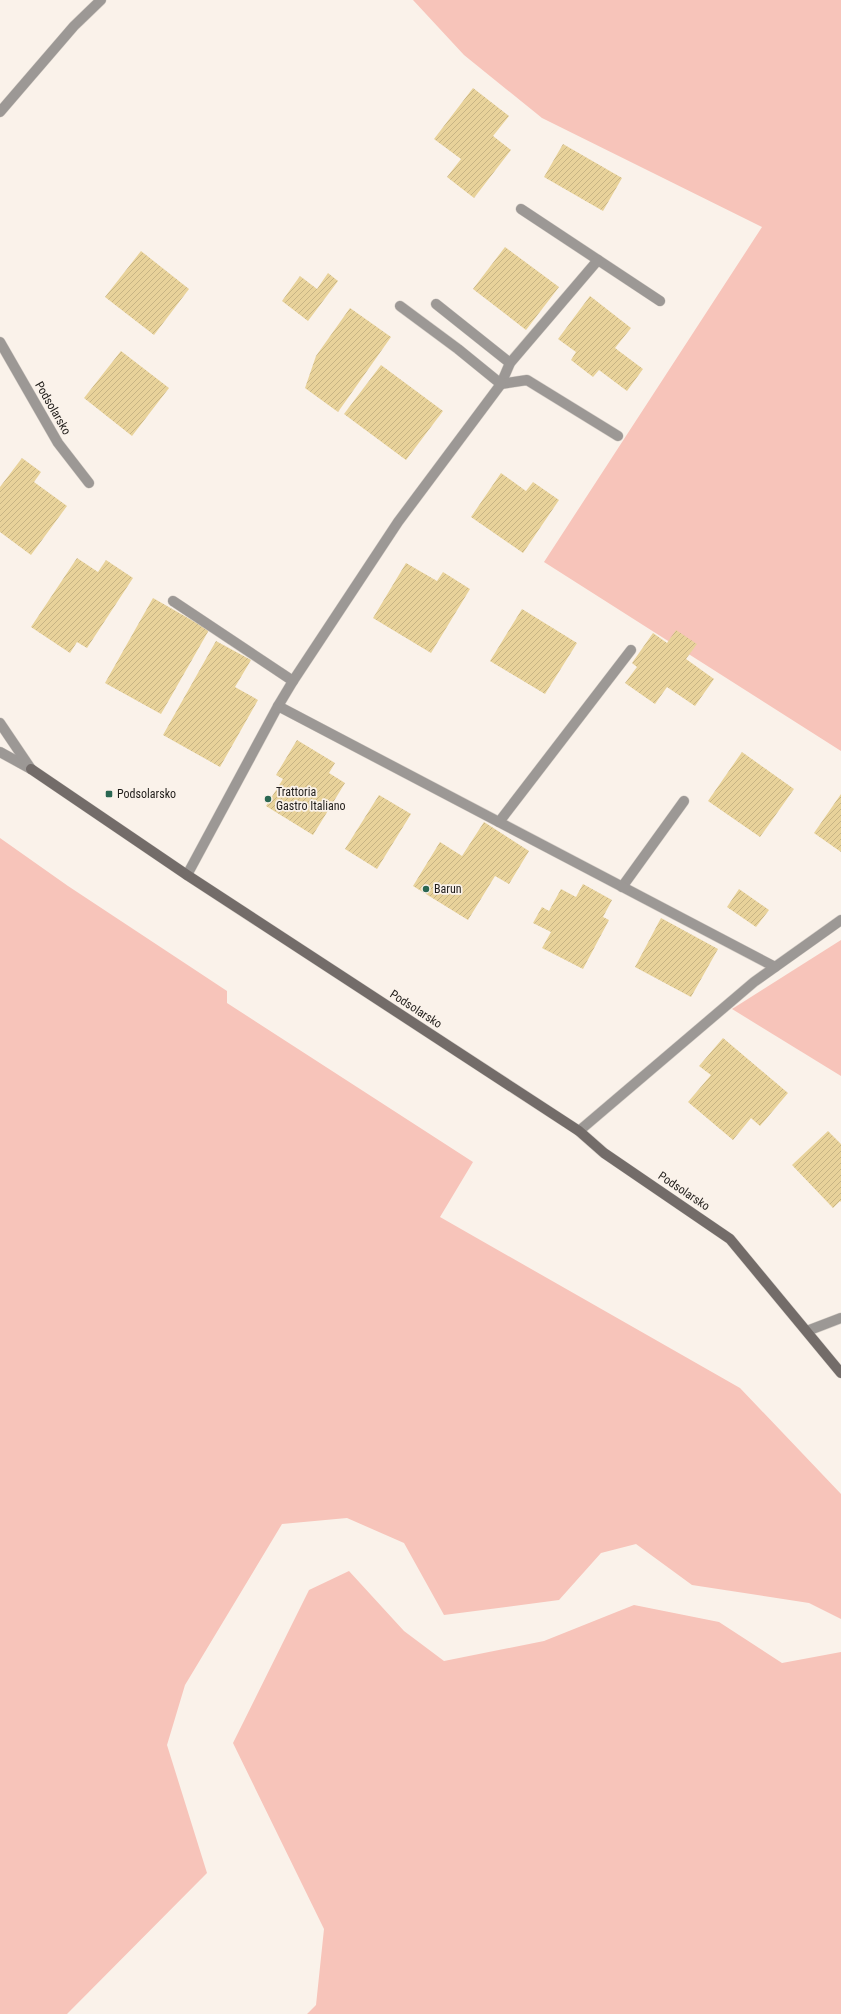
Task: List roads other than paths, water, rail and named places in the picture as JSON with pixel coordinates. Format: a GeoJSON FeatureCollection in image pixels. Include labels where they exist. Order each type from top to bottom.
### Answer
{"type":"FeatureCollection","features":[{"type":"Feature","properties":{"kind":"main road","name":"Podsolarsko"},"geometry":{"type":"LineString","coordinates":[[31,769],[187,875],[579,1131],[604,1152],[730,1239],[841,1373]]}},
{"type":"Feature","properties":{"kind":"street"},"geometry":{"type":"LineString","coordinates":[[0,112],[74,26],[101,0]]}},
{"type":"Feature","properties":{"kind":"street"},"geometry":{"type":"LineString","coordinates":[[520,209],[660,301]]}},
{"type":"Feature","properties":{"kind":"street"},"geometry":{"type":"LineString","coordinates":[[187,875],[278,706],[398,522],[501,384],[510,363],[598,260]]}},
{"type":"Feature","properties":{"kind":"street"},"geometry":{"type":"LineString","coordinates":[[436,304],[510,363]]}},
{"type":"Feature","properties":{"kind":"street"},"geometry":{"type":"LineString","coordinates":[[400,306],[458,349],[501,384],[527,380],[618,436]]}},
{"type":"Feature","properties":{"kind":"street","name":"Podsolarsko"},"geometry":{"type":"LineString","coordinates":[[0,342],[58,443],[89,483]]}},
{"type":"Feature","properties":{"kind":"street"},"geometry":{"type":"LineString","coordinates":[[173,601],[293,681]]}},
{"type":"Feature","properties":{"kind":"street"},"geometry":{"type":"LineString","coordinates":[[499,822],[631,650]]}},
{"type":"Feature","properties":{"kind":"street"},"geometry":{"type":"LineString","coordinates":[[278,706],[775,967]]}},
{"type":"Feature","properties":{"kind":"street","name":"Podsolarsko"},"geometry":{"type":"LineString","coordinates":[[0,723],[31,769]]}},
{"type":"Feature","properties":{"kind":"street"},"geometry":{"type":"LineString","coordinates":[[0,752],[31,769]]}},
{"type":"Feature","properties":{"kind":"street"},"geometry":{"type":"LineString","coordinates":[[622,887],[684,801]]}},
{"type":"Feature","properties":{"kind":"street"},"geometry":{"type":"LineString","coordinates":[[579,1131],[754,982],[841,920]]}},
{"type":"Feature","properties":{"kind":"street"},"geometry":{"type":"LineString","coordinates":[[807,1331],[841,1318]]}},
{"type":"Feature","properties":{"kind":"place","name":"Podsolarsko"},"geometry":{"type":"Point","coordinates":[109,794]}},
{"type":"Feature","properties":{"kind":"place","name":"Trattoria Gastro Italiano"},"geometry":{"type":"Point","coordinates":[268,799]}},
{"type":"Feature","properties":{"kind":"place","name":"Barun"},"geometry":{"type":"Point","coordinates":[426,889]}}]}
